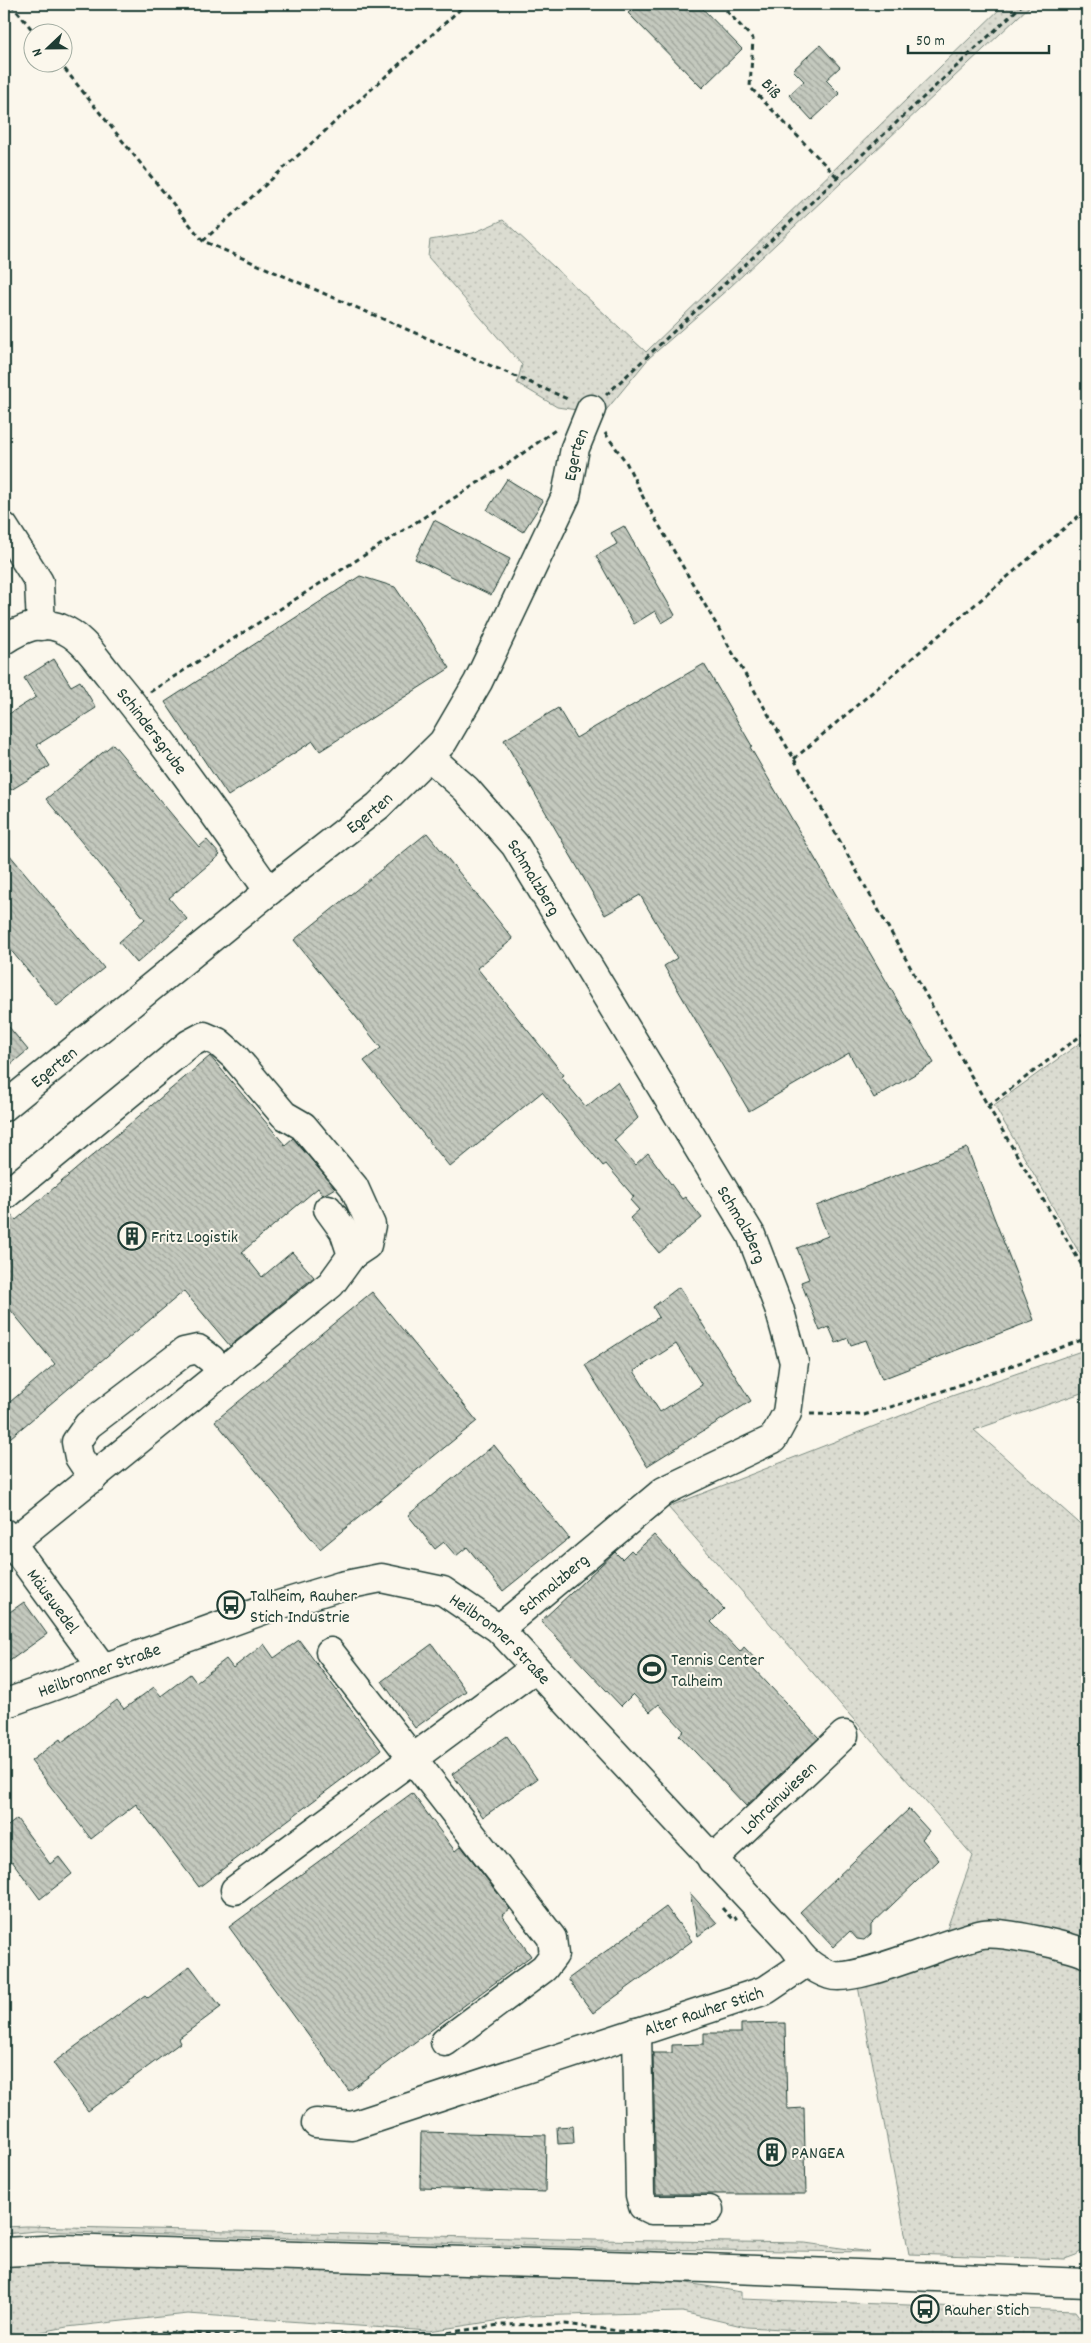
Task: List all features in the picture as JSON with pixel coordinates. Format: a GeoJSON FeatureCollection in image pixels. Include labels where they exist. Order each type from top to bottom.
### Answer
{"type":"FeatureCollection","features":[{"type":"Feature","properties":{"kind":"street","name":"Egerten"},"geometry":{"type":"LineString","coordinates":[[4,1107],[378,806],[442,742],[478,682],[566,496],[575,448],[591,411]]}},
{"type":"Feature","properties":{"kind":"street"},"geometry":{"type":"LineString","coordinates":[[4,527],[39,582],[41,626]]}},
{"type":"Feature","properties":{"kind":"street","name":"Schindersgrube"},"geometry":{"type":"LineString","coordinates":[[4,640],[24,627],[41,626],[59,627],[77,637],[132,703],[270,891]]}},
{"type":"Feature","properties":{"kind":"street","name":"Schmalzberg"},"geometry":{"type":"LineString","coordinates":[[430,756],[466,789],[515,845],[751,1235],[780,1308],[794,1362],[787,1413],[773,1439],[664,1491],[499,1629]]}},
{"type":"Feature","properties":{"kind":"street"},"geometry":{"type":"LineString","coordinates":[[4,1196],[188,1044],[204,1036],[218,1042],[234,1056],[284,1115],[303,1126],[354,1187],[372,1225],[367,1245],[352,1255],[331,1284],[92,1478],[6,1542]]}},
{"type":"Feature","properties":{"kind":"street"},"geometry":{"type":"LineString","coordinates":[[328,1209],[344,1231],[352,1255]]}},
{"type":"Feature","properties":{"kind":"street"},"geometry":{"type":"LineString","coordinates":[[92,1478],[79,1457],[76,1442],[88,1425],[184,1352],[198,1349],[211,1359],[222,1373]]}},
{"type":"Feature","properties":{"kind":"street","name":"Mäuswedel"},"geometry":{"type":"LineString","coordinates":[[6,1542],[102,1667]]}},
{"type":"Feature","properties":{"kind":"street","name":"Heilbronner Straße"},"geometry":{"type":"LineString","coordinates":[[4,1704],[269,1608],[341,1586],[381,1578],[443,1591],[499,1629],[793,1945],[806,1963]]}},
{"type":"Feature","properties":{"kind":"street"},"geometry":{"type":"LineString","coordinates":[[330,1652],[552,1938],[554,1955],[544,1968],[445,2042]]}},
{"type":"Feature","properties":{"kind":"street"},"geometry":{"type":"LineString","coordinates":[[235,1890],[535,1668]]}},
{"type":"Feature","properties":{"kind":"street","name":"Lohrainwiesen"},"geometry":{"type":"LineString","coordinates":[[712,1860],[844,1735]]}},
{"type":"Feature","properties":{"kind":"street"},"geometry":{"type":"LineString","coordinates":[[806,1963],[832,1976],[857,1974],[984,1933],[1031,1939],[1087,1954]]}},
{"type":"Feature","properties":{"kind":"street","name":"Alter Rauher Stich"},"geometry":{"type":"LineString","coordinates":[[316,2123],[352,2126],[766,1990],[806,1963]]}},
{"type":"Feature","properties":{"kind":"street"},"geometry":{"type":"LineString","coordinates":[[637,2032],[640,2195],[643,2206],[651,2210],[709,2210]]}},
{"type":"Feature","properties":{"kind":"street"},"geometry":{"type":"LineString","coordinates":[[4,2252],[62,2249],[621,2265],[1087,2283]]}},
{"type":"Feature","properties":{"kind":"path"},"geometry":{"type":"LineString","coordinates":[[11,4],[26,22]]}},
{"type":"Feature","properties":{"kind":"path"},"geometry":{"type":"LineString","coordinates":[[203,241],[466,4]]}},
{"type":"Feature","properties":{"kind":"path","name":"Biß"},"geometry":{"type":"LineString","coordinates":[[720,4],[753,39],[750,86],[838,178]]}},
{"type":"Feature","properties":{"kind":"path"},"geometry":{"type":"LineString","coordinates":[[132,703],[512,461],[564,423],[591,411],[1023,4]]}},
{"type":"Feature","properties":{"kind":"path"},"geometry":{"type":"LineString","coordinates":[[67,72],[203,241],[591,411],[626,462],[645,501],[794,759],[988,1106],[1087,1274]]}},
{"type":"Feature","properties":{"kind":"path"},"geometry":{"type":"LineString","coordinates":[[794,759],[1087,509]]}},
{"type":"Feature","properties":{"kind":"path"},"geometry":{"type":"LineString","coordinates":[[988,1106],[1087,1031]]}},
{"type":"Feature","properties":{"kind":"path"},"geometry":{"type":"LineString","coordinates":[[787,1413],[828,1416],[864,1415],[940,1392],[1087,1338]]}},
{"type":"Feature","properties":{"kind":"path"},"geometry":{"type":"LineString","coordinates":[[62,2339],[161,2332],[287,2339],[358,2333],[439,2334],[500,2325],[565,2324],[618,2331],[718,2336],[768,2335]]}},
{"type":"Feature","properties":{"kind":"shaded area"},"geometry":{"type":"Polygon","coordinates":[[[1005,4],[1032,4],[729,288],[649,358],[603,414],[557,407],[517,383],[522,365],[428,257],[430,240],[473,233],[503,220],[646,352],[1005,4]]]}},
{"type":"Feature","properties":{"kind":"shaded area"},"geometry":{"type":"Polygon","coordinates":[[[1087,1038],[1087,1266],[994,1105],[1087,1038]]]}},
{"type":"Feature","properties":{"kind":"shaded area"},"geometry":{"type":"Polygon","coordinates":[[[1087,1349],[1087,1391],[974,1430],[1087,1530],[1087,1939],[1074,1946],[941,1945],[973,1856],[668,1507],[946,1398],[1087,1349]]]}},
{"type":"Feature","properties":{"kind":"shaded area"},"geometry":{"type":"Polygon","coordinates":[[[984,1936],[1087,1957],[1087,2247],[1076,2255],[1065,2259],[909,2254],[858,1986],[984,1936]]]}},
{"type":"Feature","properties":{"kind":"shaded area"},"geometry":{"type":"Polygon","coordinates":[[[27,2226],[595,2240],[805,2243],[870,2252],[632,2249],[36,2231],[4,2234],[4,2227],[27,2226]]]}},
{"type":"Feature","properties":{"kind":"shaded area"},"geometry":{"type":"Polygon","coordinates":[[[4,2260],[657,2278],[741,2292],[741,2299],[1075,2311],[1087,2327],[1087,2339],[963,2339],[746,2327],[682,2312],[528,2316],[429,2331],[188,2314],[67,2327],[4,2339],[4,2260]]]}},
{"type":"Feature","properties":{"kind":"building"},"geometry":{"type":"Polygon","coordinates":[[[638,4],[698,4],[742,49],[702,88],[628,13],[638,4]]]}},
{"type":"Feature","properties":{"kind":"building"},"geometry":{"type":"Polygon","coordinates":[[[820,45],[840,67],[826,80],[840,94],[812,120],[789,95],[804,81],[793,70],[820,45]]]}},
{"type":"Feature","properties":{"kind":"building"},"geometry":{"type":"Polygon","coordinates":[[[507,479],[543,501],[523,532],[487,510],[507,479]]]}},
{"type":"Feature","properties":{"kind":"building"},"geometry":{"type":"Polygon","coordinates":[[[434,520],[510,559],[491,595],[415,559],[434,520]]]}},
{"type":"Feature","properties":{"kind":"building"},"geometry":{"type":"Polygon","coordinates":[[[624,526],[675,615],[662,623],[655,611],[634,624],[596,556],[617,544],[611,533],[624,526]]]}},
{"type":"Feature","properties":{"kind":"building"},"geometry":{"type":"Polygon","coordinates":[[[360,576],[395,587],[450,668],[320,751],[313,741],[228,796],[165,702],[360,576]]]}},
{"type":"Feature","properties":{"kind":"building"},"geometry":{"type":"Polygon","coordinates":[[[54,659],[71,686],[80,681],[96,708],[37,745],[50,766],[11,790],[4,778],[4,717],[36,697],[24,678],[54,659]]]}},
{"type":"Feature","properties":{"kind":"building"},"geometry":{"type":"Polygon","coordinates":[[[704,664],[752,746],[750,747],[934,1063],[874,1098],[849,1053],[749,1111],[664,966],[677,958],[640,895],[605,915],[504,740],[558,708],[576,738],[704,664]]]}},
{"type":"Feature","properties":{"kind":"building"},"geometry":{"type":"Polygon","coordinates":[[[113,744],[199,847],[207,840],[220,855],[169,898],[187,919],[137,963],[119,942],[145,919],[46,799],[113,744]]]}},
{"type":"Feature","properties":{"kind":"building"},"geometry":{"type":"Polygon","coordinates":[[[427,833],[513,939],[477,968],[564,1075],[561,1077],[586,1107],[617,1082],[638,1118],[614,1140],[635,1165],[648,1153],[682,1199],[685,1197],[702,1218],[659,1253],[630,1218],[639,1210],[630,1200],[634,1197],[606,1164],[603,1166],[542,1092],[450,1167],[364,1061],[381,1048],[294,940],[427,833]]]}},
{"type":"Feature","properties":{"kind":"building"},"geometry":{"type":"Polygon","coordinates":[[[4,848],[104,968],[57,1006],[4,942],[4,848]]]}},
{"type":"Feature","properties":{"kind":"building"},"geometry":{"type":"Polygon","coordinates":[[[4,1021],[28,1050],[4,1070],[4,1021]]]}},
{"type":"Feature","properties":{"kind":"building","name":"Fritz Logistik"},"geometry":{"type":"Polygon","coordinates":[[[210,1056],[285,1145],[293,1138],[335,1188],[323,1195],[318,1188],[242,1252],[262,1277],[292,1252],[314,1277],[230,1346],[184,1291],[4,1443],[4,1407],[55,1364],[4,1302],[4,1211],[8,1211],[16,1220],[210,1056]]]}},
{"type":"Feature","properties":{"kind":"building"},"geometry":{"type":"Polygon","coordinates":[[[967,1148],[1034,1320],[882,1379],[866,1340],[851,1345],[848,1338],[836,1343],[829,1327],[820,1331],[801,1282],[809,1279],[797,1248],[828,1236],[816,1206],[967,1148]]]}},
{"type":"Feature","properties":{"kind":"building"},"geometry":{"type":"Polygon","coordinates":[[[679,1287],[751,1401],[647,1466],[585,1365],[659,1317],[653,1307],[679,1287]],[[676,1344],[634,1371],[660,1412],[702,1385],[676,1344]]]}},
{"type":"Feature","properties":{"kind":"building"},"geometry":{"type":"Polygon","coordinates":[[[372,1292],[477,1421],[320,1549],[215,1421],[372,1292]]]}},
{"type":"Feature","properties":{"kind":"building"},"geometry":{"type":"Polygon","coordinates":[[[494,1445],[569,1538],[503,1591],[467,1547],[456,1556],[444,1542],[435,1549],[408,1515],[494,1445]]]}},
{"type":"Feature","properties":{"kind":"building","name":"Tennis Center Talheim"},"geometry":{"type":"Polygon","coordinates":[[[654,1535],[724,1609],[711,1622],[740,1652],[744,1647],[758,1662],[752,1667],[819,1738],[746,1806],[679,1735],[684,1731],[659,1704],[650,1712],[633,1694],[621,1706],[541,1621],[615,1552],[622,1559],[631,1550],[634,1553],[654,1535]]]}},
{"type":"Feature","properties":{"kind":"building"},"geometry":{"type":"Polygon","coordinates":[[[24,1602],[47,1634],[4,1665],[4,1616],[24,1602]]]}},
{"type":"Feature","properties":{"kind":"building"},"geometry":{"type":"Polygon","coordinates":[[[299,1640],[381,1750],[199,1887],[136,1804],[91,1839],[31,1761],[60,1739],[62,1742],[117,1700],[124,1709],[154,1687],[161,1696],[190,1674],[196,1682],[226,1659],[233,1668],[264,1644],[274,1658],[299,1640]]]}},
{"type":"Feature","properties":{"kind":"building"},"geometry":{"type":"Polygon","coordinates":[[[432,1644],[466,1691],[415,1728],[382,1681],[432,1644]]]}},
{"type":"Feature","properties":{"kind":"building"},"geometry":{"type":"Polygon","coordinates":[[[507,1736],[537,1779],[483,1817],[452,1774],[507,1736]]]}},
{"type":"Feature","properties":{"kind":"building"},"geometry":{"type":"Polygon","coordinates":[[[412,1793],[455,1851],[461,1846],[510,1909],[502,1915],[531,1956],[349,2091],[229,1927],[412,1793]]]}},
{"type":"Feature","properties":{"kind":"building"},"geometry":{"type":"Polygon","coordinates":[[[909,1809],[929,1831],[922,1839],[939,1860],[871,1925],[871,1934],[864,1940],[857,1939],[850,1931],[833,1947],[800,1912],[909,1809]]]}},
{"type":"Feature","properties":{"kind":"building"},"geometry":{"type":"Polygon","coordinates":[[[17,1819],[50,1864],[59,1857],[72,1874],[40,1899],[12,1861],[4,1867],[4,1829],[17,1819]]]}},
{"type":"Feature","properties":{"kind":"building"},"geometry":{"type":"Polygon","coordinates":[[[690,1893],[717,1923],[698,1936],[690,1893]]]}},
{"type":"Feature","properties":{"kind":"building"},"geometry":{"type":"Polygon","coordinates":[[[666,1907],[692,1941],[593,2013],[568,1979],[666,1907]]]}},
{"type":"Feature","properties":{"kind":"building"},"geometry":{"type":"Polygon","coordinates":[[[190,1966],[221,2007],[178,2039],[180,2043],[88,2111],[53,2063],[145,1995],[148,1998],[190,1966]]]}},
{"type":"Feature","properties":{"kind":"building"},"geometry":{"type":"Polygon","coordinates":[[[785,2023],[787,2109],[804,2108],[806,2194],[656,2194],[653,2053],[672,2053],[672,2045],[704,2044],[704,2033],[741,2033],[741,2024],[785,2023]]]}},
{"type":"Feature","properties":{"kind":"building"},"geometry":{"type":"Polygon","coordinates":[[[573,2126],[574,2143],[558,2144],[557,2127],[573,2126]]]}},
{"type":"Feature","properties":{"kind":"building"},"geometry":{"type":"Polygon","coordinates":[[[421,2132],[546,2135],[545,2192],[420,2188],[421,2132]]]}},
{"type":"Feature","properties":{"kind":"place","name":"Fritz Logistik"},"geometry":{"type":"Point","coordinates":[132,1236]}},
{"type":"Feature","properties":{"kind":"place","name":"Talheim, Rauher Stich Industrie"},"geometry":{"type":"Point","coordinates":[231,1605]}},
{"type":"Feature","properties":{"kind":"place","name":"Tennis Center Talheim"},"geometry":{"type":"Point","coordinates":[652,1669]}},
{"type":"Feature","properties":{"kind":"place","name":"PANGEA"},"geometry":{"type":"Point","coordinates":[772,2152]}},
{"type":"Feature","properties":{"kind":"place","name":"Rauher Stich"},"geometry":{"type":"Point","coordinates":[925,2309]}}]}
